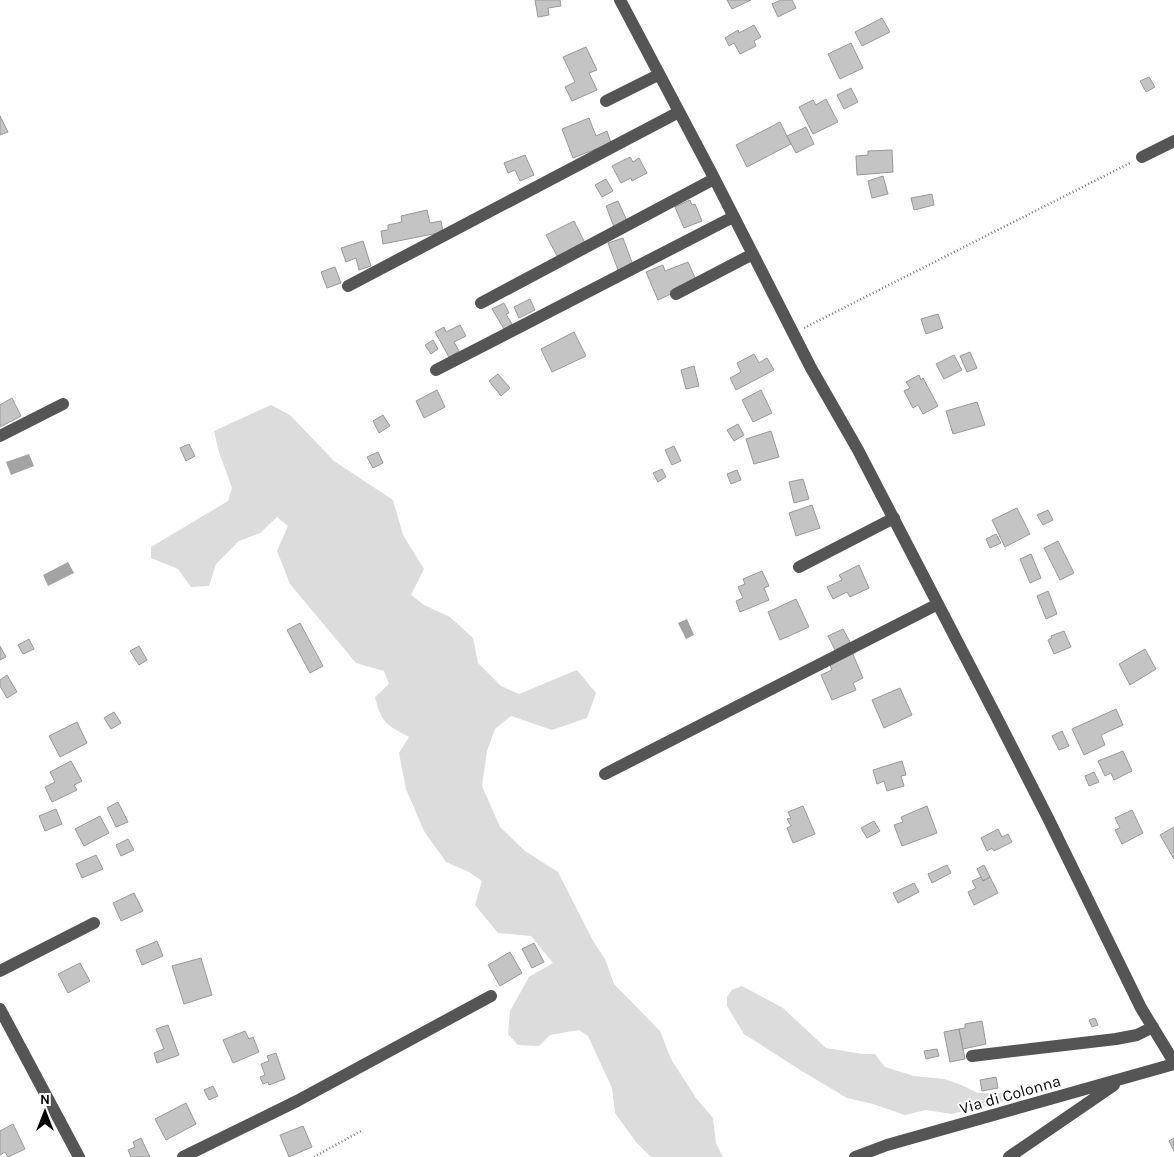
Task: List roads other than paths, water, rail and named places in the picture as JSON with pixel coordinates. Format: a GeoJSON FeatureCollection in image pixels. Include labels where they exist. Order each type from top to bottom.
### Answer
{"type":"FeatureCollection","features":[{"type":"Feature","properties":{"kind":"street"},"geometry":{"type":"LineString","coordinates":[[620,0],[793,334],[894,518],[1048,816],[1141,1008],[1174,1063]]}},
{"type":"Feature","properties":{"kind":"street"},"geometry":{"type":"LineString","coordinates":[[606,101],[658,75]]}},
{"type":"Feature","properties":{"kind":"street"},"geometry":{"type":"LineString","coordinates":[[348,286],[679,112]]}},
{"type":"Feature","properties":{"kind":"street"},"geometry":{"type":"LineString","coordinates":[[1142,157],[1174,141]]}},
{"type":"Feature","properties":{"kind":"street"},"geometry":{"type":"LineString","coordinates":[[481,303],[714,179]]}},
{"type":"Feature","properties":{"kind":"street"},"geometry":{"type":"LineString","coordinates":[[436,370],[733,217]]}},
{"type":"Feature","properties":{"kind":"street"},"geometry":{"type":"LineString","coordinates":[[676,294],[753,254]]}},
{"type":"Feature","properties":{"kind":"street"},"geometry":{"type":"LineString","coordinates":[[0,436],[63,404]]}},
{"type":"Feature","properties":{"kind":"street"},"geometry":{"type":"LineString","coordinates":[[799,567],[894,518]]}},
{"type":"Feature","properties":{"kind":"street"},"geometry":{"type":"LineString","coordinates":[[605,774],[938,604]]}},
{"type":"Feature","properties":{"kind":"street"},"geometry":{"type":"LineString","coordinates":[[0,971],[94,923]]}},
{"type":"Feature","properties":{"kind":"street"},"geometry":{"type":"LineString","coordinates":[[184,1157],[297,1101],[491,996]]}},
{"type":"Feature","properties":{"kind":"street"},"geometry":{"type":"LineString","coordinates":[[0,1009],[79,1157]]}},
{"type":"Feature","properties":{"kind":"street"},"geometry":{"type":"LineString","coordinates":[[972,1056],[1116,1040],[1137,1035],[1153,1027]]}},
{"type":"Feature","properties":{"kind":"street","name":"Via di Colonna"},"geometry":{"type":"LineString","coordinates":[[855,1157],[887,1145],[1174,1063]]}},
{"type":"Feature","properties":{"kind":"street"},"geometry":{"type":"LineString","coordinates":[[1009,1157],[1124,1078]]}}]}
